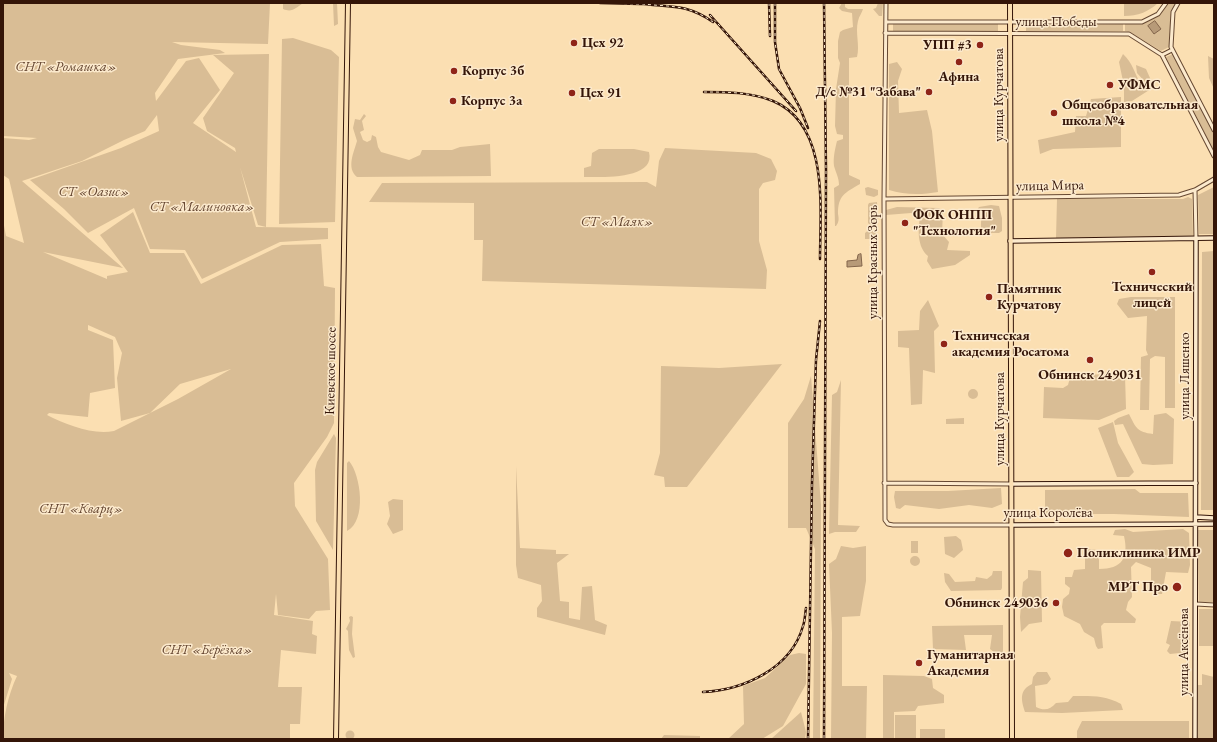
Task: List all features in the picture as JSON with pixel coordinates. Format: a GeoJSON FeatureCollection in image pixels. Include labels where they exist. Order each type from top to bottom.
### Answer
{"type":"FeatureCollection","features":[{"type":"Feature","properties":{"kind":"main road","name":"Киевское шоссе"},"geometry":{"type":"LineString","coordinates":[[336,739],[348,3]]}},
{"type":"Feature","properties":{"kind":"main road","name":"улица Курчатова"},"geometry":{"type":"LineString","coordinates":[[1010,3],[1012,739]]}},
{"type":"Feature","properties":{"kind":"main road"},"geometry":{"type":"LineString","coordinates":[[1010,241],[1214,238]]}},
{"type":"Feature","properties":{"kind":"main road","name":"улица Ляшенко"},"geometry":{"type":"LineString","coordinates":[[1196,239],[1196,518]]}},
{"type":"Feature","properties":{"kind":"main road"},"geometry":{"type":"LineString","coordinates":[[1011,484],[1196,483]]}},
{"type":"Feature","properties":{"kind":"main road"},"geometry":{"type":"LineString","coordinates":[[1196,518],[1214,518]]}},
{"type":"Feature","properties":{"kind":"main road","name":"улица Аксёнова"},"geometry":{"type":"LineString","coordinates":[[1195,739],[1196,518]]}},
{"type":"Feature","properties":{"kind":"main road","name":"улица Королёва"},"geometry":{"type":"LineString","coordinates":[[1011,525],[1214,524]]}},
{"type":"Feature","properties":{"kind":"street","name":"улица Красных Зорь"},"geometry":{"type":"LineString","coordinates":[[885,520],[884,199],[886,3]]}},
{"type":"Feature","properties":{"kind":"street","name":"улица Победы"},"geometry":{"type":"LineString","coordinates":[[886,22],[1142,22],[1158,14],[1166,3]]}},
{"type":"Feature","properties":{"kind":"street"},"geometry":{"type":"LineString","coordinates":[[1178,3],[1173,12],[1172,50],[1214,130]]}},
{"type":"Feature","properties":{"kind":"street","name":"улица Победы"},"geometry":{"type":"LineString","coordinates":[[885,33],[1129,34],[1162,54]]}},
{"type":"Feature","properties":{"kind":"street"},"geometry":{"type":"LineString","coordinates":[[1172,50],[1162,54],[1214,156]]}},
{"type":"Feature","properties":{"kind":"street","name":"улица Мира"},"geometry":{"type":"LineString","coordinates":[[884,199],[1179,195],[1195,190],[1214,179]]}},
{"type":"Feature","properties":{"kind":"street","name":"улица Ляшенко"},"geometry":{"type":"LineString","coordinates":[[1195,190],[1196,239]]}},
{"type":"Feature","properties":{"kind":"street"},"geometry":{"type":"LineString","coordinates":[[884,483],[1011,484]]}},
{"type":"Feature","properties":{"kind":"street","name":"улица Королёва"},"geometry":{"type":"LineString","coordinates":[[885,520],[888,524],[893,525],[1011,525]]}},
{"type":"Feature","properties":{"kind":"street"},"geometry":{"type":"LineString","coordinates":[[1196,604],[1214,605]]}},
{"type":"Feature","properties":{"kind":"green space"},"geometry":{"type":"Polygon","coordinates":[[[3,3],[270,3],[268,44],[172,42],[181,45],[220,50],[225,53],[178,59],[155,93],[156,101],[186,61],[199,58],[220,90],[193,123],[236,152],[235,148],[207,131],[203,118],[234,73],[213,55],[269,54],[266,227],[258,225],[240,167],[256,227],[328,228],[328,239],[280,242],[202,279],[185,250],[150,249],[134,208],[88,233],[64,209],[30,180],[121,148],[159,131],[157,115],[145,131],[82,161],[22,181],[123,268],[43,252],[107,279],[107,276],[128,272],[100,235],[133,212],[150,253],[184,253],[201,284],[282,245],[321,244],[324,286],[335,288],[334,423],[327,437],[294,483],[295,506],[328,559],[330,610],[316,611],[309,619],[278,615],[276,594],[274,615],[313,621],[312,634],[317,636],[316,654],[281,650],[278,687],[302,687],[300,724],[290,724],[290,739],[3,739],[7,707],[17,676],[9,673],[12,679],[3,708],[3,220],[6,236],[24,243],[9,179],[3,175],[3,138],[29,140],[37,138],[3,136],[3,3]],[[88,325],[88,330],[113,340],[115,388],[90,393],[88,417],[49,413],[47,415],[71,426],[97,432],[114,431],[150,413],[121,421],[117,378],[122,353],[115,337],[88,325]],[[231,369],[180,384],[150,413],[231,369]]]}},
{"type":"Feature","properties":{"kind":"green space"},"geometry":{"type":"Polygon","coordinates":[[[283,3],[303,3],[294,9],[286,10],[283,9],[283,3]]]}},
{"type":"Feature","properties":{"kind":"green space"},"geometry":{"type":"Polygon","coordinates":[[[333,3],[337,3],[338,24],[334,26],[333,3]]]}},
{"type":"Feature","properties":{"kind":"green space"},"geometry":{"type":"Polygon","coordinates":[[[842,3],[845,3],[845,7],[848,9],[863,9],[858,19],[857,26],[857,57],[849,58],[849,175],[860,180],[860,184],[843,195],[838,208],[839,219],[835,226],[834,188],[839,185],[834,166],[834,157],[837,141],[843,139],[843,135],[837,134],[835,126],[836,89],[840,63],[838,58],[838,41],[840,32],[853,27],[852,13],[842,11],[839,8],[842,3]]]}},
{"type":"Feature","properties":{"kind":"green space"},"geometry":{"type":"Polygon","coordinates":[[[878,3],[883,3],[882,16],[879,16],[873,9],[876,8],[878,3]]]}},
{"type":"Feature","properties":{"kind":"green space"},"geometry":{"type":"Polygon","coordinates":[[[1124,3],[1158,3],[1142,13],[1124,16],[1124,3]]]}},
{"type":"Feature","properties":{"kind":"green space"},"geometry":{"type":"Polygon","coordinates":[[[1167,3],[1176,3],[1171,11],[1169,47],[1161,51],[1130,32],[1125,31],[1125,24],[1145,22],[1149,20],[1158,14],[1167,3]]]}},
{"type":"Feature","properties":{"kind":"green space"},"geometry":{"type":"Polygon","coordinates":[[[893,24],[998,24],[998,32],[893,31],[893,24]]]}},
{"type":"Feature","properties":{"kind":"green space"},"geometry":{"type":"Polygon","coordinates":[[[1123,24],[1123,31],[1026,31],[1026,25],[1123,24]]]}},
{"type":"Feature","properties":{"kind":"green space"},"geometry":{"type":"Polygon","coordinates":[[[293,38],[331,50],[339,57],[335,222],[279,224],[282,39],[293,38]]]}},
{"type":"Feature","properties":{"kind":"green space"},"geometry":{"type":"Polygon","coordinates":[[[1123,54],[1131,65],[1141,84],[1146,83],[1137,73],[1136,65],[1146,69],[1154,87],[1132,101],[1124,102],[1124,86],[1119,62],[1123,54]]]}},
{"type":"Feature","properties":{"kind":"green space"},"geometry":{"type":"Polygon","coordinates":[[[1173,54],[1214,133],[1214,151],[1166,57],[1173,54]]]}},
{"type":"Feature","properties":{"kind":"green space"},"geometry":{"type":"Polygon","coordinates":[[[1208,56],[1214,59],[1214,89],[1209,78],[1208,56]]]}},
{"type":"Feature","properties":{"kind":"green space"},"geometry":{"type":"Polygon","coordinates":[[[897,62],[902,69],[898,81],[899,113],[927,110],[932,131],[938,192],[913,194],[889,190],[889,64],[897,62]]]}},
{"type":"Feature","properties":{"kind":"green space"},"geometry":{"type":"Polygon","coordinates":[[[1121,97],[1121,147],[1053,149],[1040,154],[1038,140],[1075,132],[1076,116],[1086,116],[1091,99],[1121,97]]]}},
{"type":"Feature","properties":{"kind":"green space"},"geometry":{"type":"Polygon","coordinates":[[[364,114],[366,116],[362,121],[364,130],[360,132],[363,140],[367,142],[371,140],[372,135],[376,137],[378,147],[381,152],[409,160],[420,155],[422,150],[452,150],[460,147],[490,144],[491,176],[357,177],[351,165],[357,141],[353,128],[355,119],[360,120],[364,114]]]}},
{"type":"Feature","properties":{"kind":"green space","name":"СТ «Маяк»"},"geometry":{"type":"Polygon","coordinates":[[[665,148],[756,153],[771,159],[777,171],[775,180],[763,183],[759,189],[759,241],[767,270],[766,289],[482,281],[483,240],[474,240],[474,203],[369,202],[382,183],[647,182],[656,187],[659,161],[665,148]]]}},
{"type":"Feature","properties":{"kind":"green space"},"geometry":{"type":"Polygon","coordinates":[[[599,149],[634,149],[649,152],[649,161],[644,168],[626,175],[584,177],[584,168],[591,166],[592,153],[599,149]]]}},
{"type":"Feature","properties":{"kind":"green space"},"geometry":{"type":"Polygon","coordinates":[[[868,187],[878,190],[878,195],[874,197],[866,195],[865,188],[868,187]]]}},
{"type":"Feature","properties":{"kind":"green space"},"geometry":{"type":"Polygon","coordinates":[[[1214,187],[1214,234],[1199,234],[1198,195],[1214,187]]]}},
{"type":"Feature","properties":{"kind":"green space"},"geometry":{"type":"Polygon","coordinates":[[[1188,197],[1192,199],[1193,237],[1056,238],[1057,199],[1183,199],[1188,197]]]}},
{"type":"Feature","properties":{"kind":"green space"},"geometry":{"type":"Polygon","coordinates":[[[877,202],[878,223],[870,225],[868,223],[868,205],[869,203],[877,202]]]}},
{"type":"Feature","properties":{"kind":"green space"},"geometry":{"type":"Polygon","coordinates":[[[991,205],[999,206],[1002,218],[1002,231],[999,233],[983,233],[981,227],[981,217],[977,210],[979,207],[991,205]]]}},
{"type":"Feature","properties":{"kind":"green space"},"geometry":{"type":"Polygon","coordinates":[[[897,207],[939,208],[943,211],[942,234],[949,242],[947,250],[970,251],[970,255],[955,265],[932,269],[927,261],[928,256],[924,252],[920,243],[920,217],[911,213],[886,215],[886,210],[897,207]]]}},
{"type":"Feature","properties":{"kind":"green space"},"geometry":{"type":"Polygon","coordinates":[[[870,229],[878,234],[877,236],[873,239],[865,239],[865,233],[870,229]]]}},
{"type":"Feature","properties":{"kind":"green space"},"geometry":{"type":"Polygon","coordinates":[[[1214,251],[1214,510],[1201,510],[1202,252],[1214,251]]]}},
{"type":"Feature","properties":{"kind":"green space"},"geometry":{"type":"Polygon","coordinates":[[[1131,297],[1175,297],[1175,408],[1165,408],[1165,357],[1155,356],[1150,359],[1149,410],[1140,410],[1141,357],[1148,355],[1146,350],[1147,316],[1128,318],[1117,304],[1119,299],[1131,297]]]}},
{"type":"Feature","properties":{"kind":"green space"},"geometry":{"type":"Polygon","coordinates":[[[928,300],[939,326],[934,331],[935,373],[923,370],[922,404],[911,405],[909,348],[898,347],[898,331],[919,330],[920,311],[928,300]]]}},
{"type":"Feature","properties":{"kind":"green space"},"geometry":{"type":"Polygon","coordinates":[[[782,364],[687,487],[665,487],[664,477],[654,475],[660,453],[661,366],[719,368],[782,364]]]}},
{"type":"Feature","properties":{"kind":"green space"},"geometry":{"type":"Polygon","coordinates":[[[1071,374],[1125,375],[1126,409],[1099,420],[1043,418],[1044,387],[1063,388],[1068,385],[1071,374]]]}},
{"type":"Feature","properties":{"kind":"green space"},"geometry":{"type":"Polygon","coordinates":[[[811,376],[821,505],[820,739],[813,739],[815,549],[806,528],[788,528],[788,423],[804,399],[811,376]]]}},
{"type":"Feature","properties":{"kind":"green space"},"geometry":{"type":"Polygon","coordinates":[[[841,380],[838,525],[860,526],[856,532],[835,532],[829,534],[832,395],[837,392],[841,380]]]}},
{"type":"Feature","properties":{"kind":"green space"},"geometry":{"type":"Polygon","coordinates":[[[971,389],[975,389],[977,390],[977,398],[971,399],[968,396],[968,392],[971,389]]]}},
{"type":"Feature","properties":{"kind":"green space"},"geometry":{"type":"Polygon","coordinates":[[[1166,413],[1174,419],[1173,464],[1142,464],[1123,424],[1115,425],[1114,421],[1129,414],[1133,423],[1140,430],[1153,434],[1154,415],[1166,413]]]}},
{"type":"Feature","properties":{"kind":"green space"},"geometry":{"type":"Polygon","coordinates":[[[964,418],[964,424],[946,424],[946,419],[964,418]]]}},
{"type":"Feature","properties":{"kind":"green space"},"geometry":{"type":"Polygon","coordinates":[[[1113,422],[1118,443],[1134,472],[1129,477],[1117,477],[1098,428],[1113,422]]]}},
{"type":"Feature","properties":{"kind":"green space"},"geometry":{"type":"Polygon","coordinates":[[[334,434],[336,438],[333,550],[316,521],[315,470],[317,462],[334,434]]]}},
{"type":"Feature","properties":{"kind":"green space"},"geometry":{"type":"Polygon","coordinates":[[[349,461],[357,476],[360,508],[353,526],[347,531],[347,463],[349,461]]]}},
{"type":"Feature","properties":{"kind":"green space"},"geometry":{"type":"Polygon","coordinates":[[[516,466],[520,548],[556,550],[556,554],[569,554],[557,563],[560,601],[569,602],[569,618],[580,620],[582,587],[592,586],[595,620],[607,625],[605,635],[537,617],[537,608],[542,601],[541,585],[518,578],[516,565],[516,466]]]}},
{"type":"Feature","properties":{"kind":"green space"},"geometry":{"type":"Polygon","coordinates":[[[1001,488],[1002,504],[992,508],[969,505],[939,509],[905,505],[900,509],[896,508],[894,497],[895,491],[948,491],[1001,488]]]}},
{"type":"Feature","properties":{"kind":"green space"},"geometry":{"type":"Polygon","coordinates":[[[1135,489],[1140,493],[1188,493],[1189,517],[1114,514],[1045,514],[1045,490],[1135,489]]]}},
{"type":"Feature","properties":{"kind":"green space"},"geometry":{"type":"Polygon","coordinates":[[[393,499],[403,500],[403,530],[393,534],[387,524],[390,516],[388,502],[393,499]]]}},
{"type":"Feature","properties":{"kind":"green space"},"geometry":{"type":"Polygon","coordinates":[[[1125,529],[1133,532],[1183,529],[1189,533],[1190,565],[1188,573],[1166,572],[1162,594],[1158,594],[1151,586],[1151,568],[1136,562],[1131,567],[1132,597],[1128,602],[1126,610],[1136,619],[1135,623],[1104,623],[1101,626],[1103,648],[1098,649],[1094,638],[1084,632],[1080,624],[1064,616],[1062,607],[1063,599],[1069,594],[1070,588],[1065,584],[1065,577],[1072,577],[1074,570],[1085,569],[1085,549],[1099,550],[1099,569],[1113,567],[1122,561],[1125,550],[1124,536],[1113,535],[1115,530],[1125,529]]]}},
{"type":"Feature","properties":{"kind":"green space"},"geometry":{"type":"Polygon","coordinates":[[[1198,530],[1214,530],[1214,602],[1199,602],[1198,530]]]}},
{"type":"Feature","properties":{"kind":"green space"},"geometry":{"type":"Polygon","coordinates":[[[956,536],[961,540],[963,550],[954,558],[945,554],[944,537],[956,536]]]}},
{"type":"Feature","properties":{"kind":"green space"},"geometry":{"type":"Polygon","coordinates":[[[911,541],[918,541],[918,553],[911,553],[911,541]]]}},
{"type":"Feature","properties":{"kind":"green space"},"geometry":{"type":"Polygon","coordinates":[[[841,546],[853,548],[866,546],[866,581],[860,616],[842,617],[842,686],[867,686],[866,739],[831,739],[832,633],[829,564],[836,559],[841,546]]]}},
{"type":"Feature","properties":{"kind":"green space"},"geometry":{"type":"Polygon","coordinates":[[[913,556],[917,556],[919,557],[919,565],[913,566],[910,563],[910,559],[913,556]]]}},
{"type":"Feature","properties":{"kind":"green space"},"geometry":{"type":"Polygon","coordinates":[[[1028,570],[1041,571],[1042,622],[1029,624],[1021,632],[1020,617],[1023,582],[1028,578],[1028,570]]]}},
{"type":"Feature","properties":{"kind":"green space"},"geometry":{"type":"Polygon","coordinates":[[[993,571],[1002,571],[1001,590],[951,591],[945,582],[944,573],[949,574],[955,582],[975,581],[976,577],[987,579],[992,575],[993,571]]]}},
{"type":"Feature","properties":{"kind":"green space"},"geometry":{"type":"Polygon","coordinates":[[[1199,609],[1214,609],[1214,646],[1199,646],[1199,609]]]}},
{"type":"Feature","properties":{"kind":"green space"},"geometry":{"type":"Polygon","coordinates":[[[349,617],[353,617],[352,634],[355,657],[353,658],[349,650],[348,631],[346,629],[350,621],[349,617]]]}},
{"type":"Feature","properties":{"kind":"green space"},"geometry":{"type":"Polygon","coordinates":[[[1171,621],[1190,622],[1189,652],[1170,654],[1167,651],[1170,645],[1166,643],[1171,621]]]}},
{"type":"Feature","properties":{"kind":"green space"},"geometry":{"type":"Polygon","coordinates":[[[1003,625],[1003,653],[995,653],[990,649],[992,635],[964,635],[966,650],[933,649],[932,626],[1003,625]]]}},
{"type":"Feature","properties":{"kind":"green space"},"geometry":{"type":"Polygon","coordinates":[[[799,653],[806,654],[806,684],[783,726],[762,739],[728,739],[744,724],[743,686],[765,678],[790,655],[799,653]]]}},
{"type":"Feature","properties":{"kind":"green space"},"geometry":{"type":"Polygon","coordinates":[[[1037,672],[1047,672],[1051,679],[1047,684],[1035,686],[1036,707],[1047,709],[1056,703],[1068,702],[1073,696],[1092,696],[1115,701],[1121,704],[1123,710],[1062,713],[1025,712],[1022,699],[1023,692],[1032,684],[1033,677],[1037,672]]]}},
{"type":"Feature","properties":{"kind":"green space"},"geometry":{"type":"Polygon","coordinates":[[[1202,674],[1214,677],[1214,739],[1198,739],[1198,685],[1202,685],[1202,674]]]}},
{"type":"Feature","properties":{"kind":"green space"},"geometry":{"type":"Polygon","coordinates":[[[883,675],[924,676],[932,679],[933,688],[944,695],[944,703],[918,706],[915,711],[894,712],[894,739],[883,739],[883,675]]]}},
{"type":"Feature","properties":{"kind":"green space"},"geometry":{"type":"Polygon","coordinates":[[[801,712],[806,732],[805,739],[771,739],[801,712]]]}},
{"type":"Feature","properties":{"kind":"green space"},"geometry":{"type":"Polygon","coordinates":[[[895,715],[916,715],[916,739],[895,739],[895,715]]]}},
{"type":"Feature","properties":{"kind":"green space"},"geometry":{"type":"Polygon","coordinates":[[[1082,721],[1189,721],[1189,739],[1077,739],[1077,731],[1082,721]]]}},
{"type":"Feature","properties":{"kind":"green space"},"geometry":{"type":"Polygon","coordinates":[[[920,729],[945,729],[945,739],[920,739],[920,729]]]}},
{"type":"Feature","properties":{"kind":"green space"},"geometry":{"type":"Polygon","coordinates":[[[348,731],[352,731],[354,735],[352,739],[348,739],[346,737],[346,733],[348,731]]]}},
{"type":"Feature","properties":{"kind":"green space"},"geometry":{"type":"Polygon","coordinates":[[[664,735],[700,736],[700,739],[661,739],[664,735]]]}},
{"type":"Feature","properties":{"kind":"shaded area"},"geometry":{"type":"Polygon","coordinates":[[[1155,21],[1161,29],[1154,34],[1148,26],[1155,21]]]}},
{"type":"Feature","properties":{"kind":"shaded area"},"geometry":{"type":"Polygon","coordinates":[[[861,254],[862,266],[847,267],[847,261],[857,260],[858,255],[861,254]]]}},
{"type":"Feature","properties":{"kind":"railway"},"geometry":{"type":"LineString","coordinates":[[600,3],[640,4]]}},
{"type":"Feature","properties":{"kind":"railway"},"geometry":{"type":"LineString","coordinates":[[636,3],[676,7],[693,11],[713,22]]}},
{"type":"Feature","properties":{"kind":"railway"},"geometry":{"type":"LineString","coordinates":[[769,3],[770,36]]}},
{"type":"Feature","properties":{"kind":"railway"},"geometry":{"type":"LineString","coordinates":[[775,3],[775,42],[779,69],[800,108],[808,128]]}},
{"type":"Feature","properties":{"kind":"railway"},"geometry":{"type":"LineString","coordinates":[[824,3],[826,170],[824,739]]}},
{"type":"Feature","properties":{"kind":"railway"},"geometry":{"type":"LineString","coordinates":[[710,15],[796,111]]}},
{"type":"Feature","properties":{"kind":"railway"},"geometry":{"type":"LineString","coordinates":[[704,92],[730,92],[765,98],[773,101],[791,113],[804,129],[813,148],[818,170],[821,217],[820,259]]}},
{"type":"Feature","properties":{"kind":"railway"},"geometry":{"type":"LineString","coordinates":[[808,739],[812,483],[816,360],[820,321]]}},
{"type":"Feature","properties":{"kind":"railway"},"geometry":{"type":"LineString","coordinates":[[703,692],[734,687],[749,682],[777,665],[788,654],[797,641],[804,624],[806,608]]}},
{"type":"Feature","properties":{"kind":"place","name":"Цех 92"},"geometry":{"type":"Point","coordinates":[574,43]}},
{"type":"Feature","properties":{"kind":"place","name":"УПП #3"},"geometry":{"type":"Point","coordinates":[980,45]}},
{"type":"Feature","properties":{"kind":"place","name":"Афина"},"geometry":{"type":"Point","coordinates":[959,62]}},
{"type":"Feature","properties":{"kind":"place","name":"Корпус 3б"},"geometry":{"type":"Point","coordinates":[454,71]}},
{"type":"Feature","properties":{"kind":"place","name":"УФМС"},"geometry":{"type":"Point","coordinates":[1110,85]}},
{"type":"Feature","properties":{"kind":"place","name":"Д/с №31 \"Забава\""},"geometry":{"type":"Point","coordinates":[929,92]}},
{"type":"Feature","properties":{"kind":"place","name":"Цех 91"},"geometry":{"type":"Point","coordinates":[572,93]}},
{"type":"Feature","properties":{"kind":"place","name":"Корпус 3a"},"geometry":{"type":"Point","coordinates":[453,101]}},
{"type":"Feature","properties":{"kind":"place","name":"Общеобразовательная школа №4"},"geometry":{"type":"Point","coordinates":[1054,113]}},
{"type":"Feature","properties":{"kind":"place","name":"ФОК ОНПП \"Технология\""},"geometry":{"type":"Point","coordinates":[905,223]}},
{"type":"Feature","properties":{"kind":"place","name":"Технический лицей"},"geometry":{"type":"Point","coordinates":[1152,272]}},
{"type":"Feature","properties":{"kind":"place","name":"Памятник Курчатову"},"geometry":{"type":"Point","coordinates":[989,297]}},
{"type":"Feature","properties":{"kind":"place","name":"Техническая академия Росатома"},"geometry":{"type":"Point","coordinates":[944,344]}},
{"type":"Feature","properties":{"kind":"place","name":"Обнинск 249031"},"geometry":{"type":"Point","coordinates":[1090,360]}},
{"type":"Feature","properties":{"kind":"place","name":"Поликлиника ИМР"},"geometry":{"type":"Point","coordinates":[1068,553]}},
{"type":"Feature","properties":{"kind":"place","name":"МРТ Про"},"geometry":{"type":"Point","coordinates":[1177,587]}},
{"type":"Feature","properties":{"kind":"place","name":"Обнинск 249036"},"geometry":{"type":"Point","coordinates":[1056,603]}},
{"type":"Feature","properties":{"kind":"place","name":"Гуманитарная Академия"},"geometry":{"type":"Point","coordinates":[919,663]}},
{"type":"Feature","properties":{"kind":"park label","name":"СНТ «Ромашка»"},"geometry":{"type":"Point","coordinates":[66,67]}},
{"type":"Feature","properties":{"kind":"park label","name":"СТ «Оазис»"},"geometry":{"type":"Point","coordinates":[94,192]}},
{"type":"Feature","properties":{"kind":"park label","name":"СТ «Малиновка»"},"geometry":{"type":"Point","coordinates":[202,207]}},
{"type":"Feature","properties":{"kind":"park label","name":"СНТ «Кварц»"},"geometry":{"type":"Point","coordinates":[81,509]}},
{"type":"Feature","properties":{"kind":"park label","name":"СНТ «Берёзка»"},"geometry":{"type":"Point","coordinates":[207,650]}}]}
